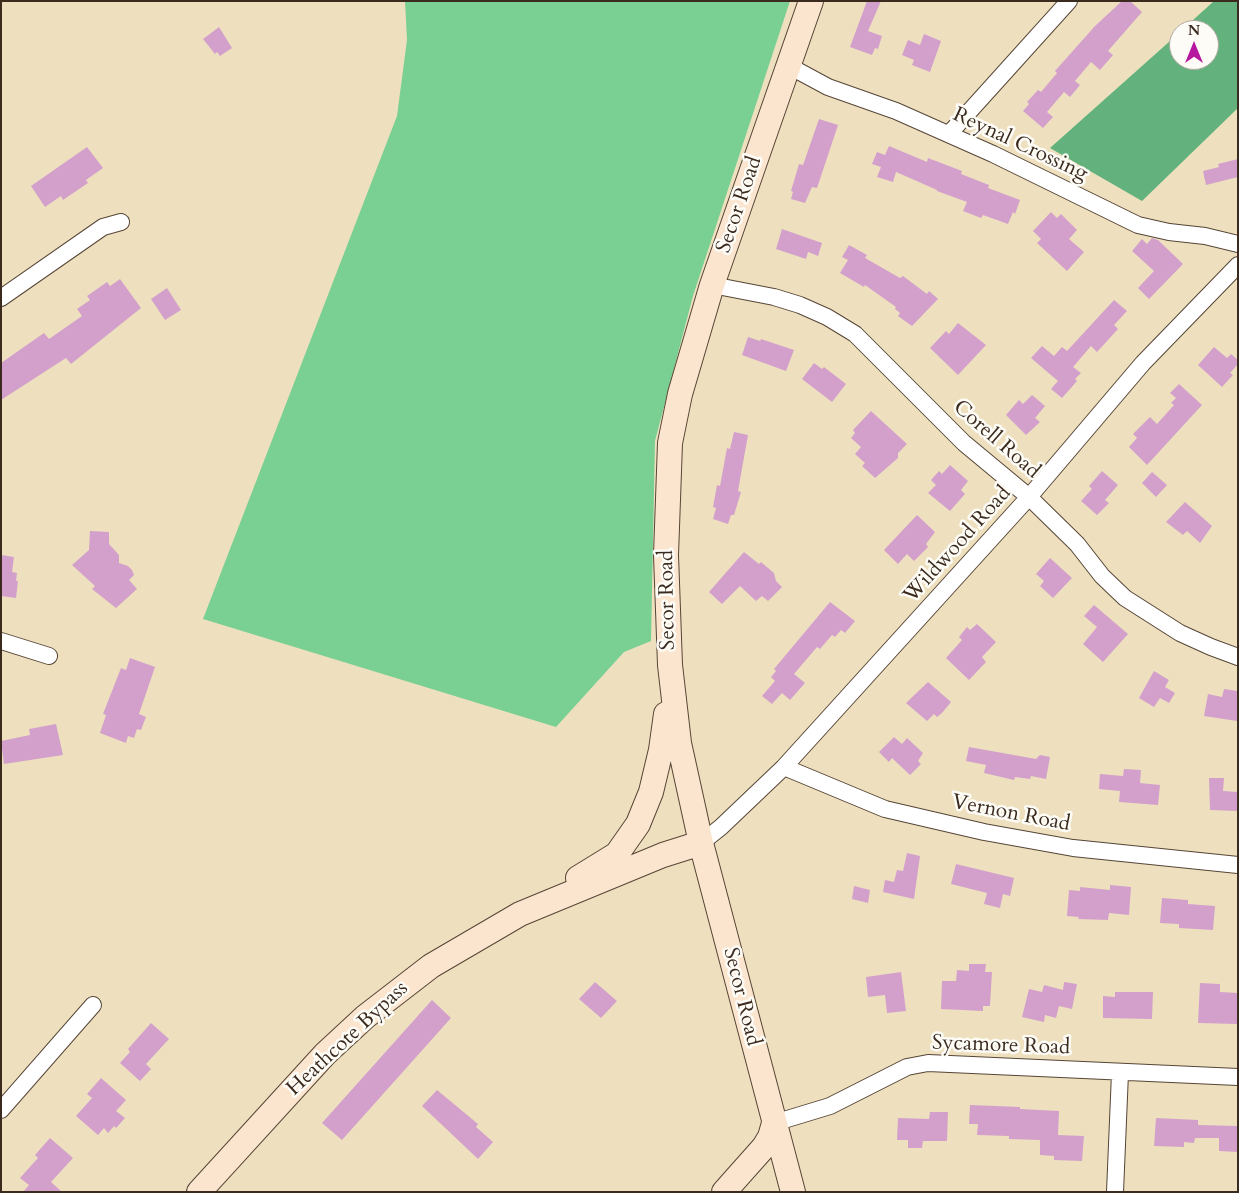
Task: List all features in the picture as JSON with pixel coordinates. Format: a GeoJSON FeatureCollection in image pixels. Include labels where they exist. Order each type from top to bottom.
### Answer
{"type":"FeatureCollection","features":[{"type":"Feature","properties":{"kind":"main road","name":"Secor Road"},"geometry":{"type":"LineString","coordinates":[[792,1192],[700,844],[678,743],[670,665],[666,555],[670,443],[680,394],[712,285],[811,1]]}},
{"type":"Feature","properties":{"kind":"main road"},"geometry":{"type":"LineString","coordinates":[[520,914],[617,854],[638,824],[651,792],[661,750],[670,665]]}},
{"type":"Feature","properties":{"kind":"main road"},"geometry":{"type":"LineString","coordinates":[[520,914],[663,855],[700,844]]}},
{"type":"Feature","properties":{"kind":"main road","name":"Heathcote Bypass"},"geometry":{"type":"LineString","coordinates":[[199,1192],[307,1073],[365,1017],[431,966],[520,914]]}},
{"type":"Feature","properties":{"kind":"main road"},"geometry":{"type":"LineString","coordinates":[[724,1192],[764,1147],[770,1137],[774,1123]]}},
{"type":"Feature","properties":{"kind":"street"},"geometry":{"type":"LineString","coordinates":[[949,134],[1069,1]]}},
{"type":"Feature","properties":{"kind":"street","name":"Reynal Crossing"},"geometry":{"type":"LineString","coordinates":[[789,66],[828,87],[896,110],[993,154],[1138,225],[1169,232],[1205,236],[1238,244]]}},
{"type":"Feature","properties":{"kind":"street"},"geometry":{"type":"LineString","coordinates":[[1,298],[103,227],[121,222]]}},
{"type":"Feature","properties":{"kind":"street","name":"Wildwood Road"},"geometry":{"type":"LineString","coordinates":[[700,844],[784,767],[1028,497],[1143,363],[1238,266]]}},
{"type":"Feature","properties":{"kind":"street","name":"Corell Road"},"geometry":{"type":"LineString","coordinates":[[712,285],[774,297],[800,305],[826,317],[855,334],[964,443],[1028,497],[1078,544],[1102,576],[1125,598],[1180,633],[1238,657]]}},
{"type":"Feature","properties":{"kind":"street"},"geometry":{"type":"LineString","coordinates":[[1,641],[49,656]]}},
{"type":"Feature","properties":{"kind":"street","name":"Vernon Road"},"geometry":{"type":"LineString","coordinates":[[784,767],[885,809],[984,832],[1073,848],[1238,866]]}},
{"type":"Feature","properties":{"kind":"street"},"geometry":{"type":"LineString","coordinates":[[1,1110],[93,1005]]}},
{"type":"Feature","properties":{"kind":"street","name":"Sycamore Road"},"geometry":{"type":"LineString","coordinates":[[774,1123],[830,1106],[907,1067],[928,1063],[1238,1077]]}},
{"type":"Feature","properties":{"kind":"street"},"geometry":{"type":"LineString","coordinates":[[1115,1192],[1120,1073]]}},
{"type":"Feature","properties":{"kind":"green space"},"geometry":{"type":"Polygon","coordinates":[[[405,1],[790,1],[693,296],[655,441],[651,641],[624,652],[556,727],[203,619],[397,116],[407,40],[405,1]]]}},
{"type":"Feature","properties":{"kind":"green space"},"geometry":{"type":"Polygon","coordinates":[[[1214,1],[1238,1],[1238,108],[1142,201],[1050,148],[1169,42],[1169,70],[1219,70],[1219,20],[1193,20],[1214,1]]]}},
{"type":"Feature","properties":{"kind":"building"},"geometry":{"type":"Polygon","coordinates":[[[867,1],[881,1],[868,31],[882,36],[878,49],[875,48],[872,55],[850,47],[867,1]]]}},
{"type":"Feature","properties":{"kind":"building"},"geometry":{"type":"Polygon","coordinates":[[[1122,1],[1130,1],[1142,12],[1108,51],[1113,55],[1100,70],[1091,62],[1075,81],[1080,85],[1070,97],[1064,92],[1047,112],[1053,117],[1043,128],[1023,111],[1029,104],[1027,102],[1038,90],[1041,92],[1057,73],[1055,71],[1095,26],[1122,1]]]}},
{"type":"Feature","properties":{"kind":"building"},"geometry":{"type":"Polygon","coordinates":[[[219,27],[232,48],[220,56],[217,52],[215,54],[203,39],[219,27]]]}},
{"type":"Feature","properties":{"kind":"building"},"geometry":{"type":"Polygon","coordinates":[[[924,34],[941,41],[930,72],[912,65],[914,60],[902,55],[908,40],[920,45],[924,34]]]}},
{"type":"Feature","properties":{"kind":"building"},"geometry":{"type":"Polygon","coordinates":[[[819,119],[838,125],[817,188],[812,187],[805,203],[791,199],[793,192],[791,191],[799,164],[803,165],[819,119]]]}},
{"type":"Feature","properties":{"kind":"building"},"geometry":{"type":"Polygon","coordinates":[[[889,146],[927,162],[928,158],[962,171],[961,174],[989,185],[988,188],[1020,200],[1015,214],[1013,212],[1008,224],[983,215],[981,218],[963,211],[967,202],[937,191],[896,172],[893,182],[877,177],[881,167],[872,164],[877,152],[885,155],[889,146]]]}},
{"type":"Feature","properties":{"kind":"building"},"geometry":{"type":"Polygon","coordinates":[[[87,147],[103,168],[86,180],[88,183],[63,200],[61,196],[45,207],[31,186],[87,147]]]}},
{"type":"Feature","properties":{"kind":"building"},"geometry":{"type":"Polygon","coordinates":[[[1238,159],[1238,177],[1206,185],[1203,171],[1219,167],[1218,164],[1238,159]]]}},
{"type":"Feature","properties":{"kind":"building"},"geometry":{"type":"Polygon","coordinates":[[[1051,212],[1057,218],[1061,214],[1077,230],[1069,239],[1084,252],[1067,271],[1037,243],[1041,239],[1033,231],[1051,212]]]}},
{"type":"Feature","properties":{"kind":"building"},"geometry":{"type":"Polygon","coordinates":[[[782,229],[822,243],[818,256],[808,252],[806,259],[776,249],[782,229]]]}},
{"type":"Feature","properties":{"kind":"building"},"geometry":{"type":"Polygon","coordinates":[[[1152,238],[1158,240],[1183,264],[1149,299],[1138,288],[1154,271],[1132,251],[1142,239],[1147,244],[1152,238]]]}},
{"type":"Feature","properties":{"kind":"building"},"geometry":{"type":"Polygon","coordinates":[[[849,245],[867,255],[865,258],[900,278],[903,276],[927,294],[929,291],[938,299],[912,326],[898,316],[900,313],[895,309],[896,307],[865,285],[864,287],[840,273],[848,260],[842,257],[849,245]]]}},
{"type":"Feature","properties":{"kind":"building"},"geometry":{"type":"Polygon","coordinates":[[[120,279],[141,308],[71,364],[66,358],[1,400],[1,363],[44,333],[49,339],[82,316],[77,309],[90,300],[87,296],[107,282],[110,286],[120,279]]]}},
{"type":"Feature","properties":{"kind":"building"},"geometry":{"type":"Polygon","coordinates":[[[167,288],[181,310],[165,320],[151,299],[167,288]]]}},
{"type":"Feature","properties":{"kind":"building"},"geometry":{"type":"Polygon","coordinates":[[[1114,300],[1127,311],[1114,325],[1118,329],[1097,352],[1091,346],[1073,367],[1081,373],[1075,379],[1077,381],[1062,398],[1051,389],[1058,381],[1031,358],[1042,346],[1054,356],[1062,347],[1067,351],[1114,300]]]}},
{"type":"Feature","properties":{"kind":"building"},"geometry":{"type":"Polygon","coordinates":[[[958,323],[986,345],[958,375],[930,348],[946,331],[949,334],[958,323]]]}},
{"type":"Feature","properties":{"kind":"building"},"geometry":{"type":"Polygon","coordinates":[[[748,337],[760,341],[761,339],[794,350],[786,371],[742,355],[748,337]]]}},
{"type":"Feature","properties":{"kind":"building"},"geometry":{"type":"Polygon","coordinates":[[[1214,347],[1227,358],[1231,354],[1238,360],[1238,364],[1230,373],[1233,375],[1222,387],[1198,365],[1214,347]]]}},
{"type":"Feature","properties":{"kind":"building"},"geometry":{"type":"Polygon","coordinates":[[[814,363],[822,369],[824,367],[846,384],[832,402],[802,379],[814,363]]]}},
{"type":"Feature","properties":{"kind":"building"},"geometry":{"type":"Polygon","coordinates":[[[1179,384],[1202,405],[1147,465],[1129,447],[1137,438],[1133,434],[1150,417],[1157,424],[1174,405],[1171,403],[1176,398],[1170,393],[1179,384]]]}},
{"type":"Feature","properties":{"kind":"building"},"geometry":{"type":"Polygon","coordinates":[[[1032,395],[1045,406],[1035,418],[1040,422],[1026,435],[1006,415],[1019,400],[1023,404],[1032,395]]]}},
{"type":"Feature","properties":{"kind":"building"},"geometry":{"type":"Polygon","coordinates":[[[871,411],[907,444],[898,453],[898,458],[875,478],[862,466],[865,463],[855,454],[861,447],[851,438],[855,433],[853,430],[871,411]]]}},
{"type":"Feature","properties":{"kind":"building"},"geometry":{"type":"Polygon","coordinates":[[[734,432],[748,435],[738,491],[741,492],[734,515],[731,515],[728,524],[713,519],[716,508],[713,507],[717,485],[720,486],[727,448],[730,449],[734,432]]]}},
{"type":"Feature","properties":{"kind":"building"},"geometry":{"type":"Polygon","coordinates":[[[950,465],[968,481],[961,490],[965,494],[950,511],[928,493],[936,485],[931,480],[939,471],[942,474],[950,465]]]}},
{"type":"Feature","properties":{"kind":"building"},"geometry":{"type":"Polygon","coordinates":[[[1102,471],[1118,485],[1105,500],[1109,503],[1097,515],[1081,501],[1092,489],[1089,486],[1102,471]]]}},
{"type":"Feature","properties":{"kind":"building"},"geometry":{"type":"Polygon","coordinates":[[[1152,472],[1167,485],[1156,497],[1142,483],[1152,472]]]}},
{"type":"Feature","properties":{"kind":"building"},"geometry":{"type":"Polygon","coordinates":[[[1185,502],[1212,526],[1200,543],[1187,531],[1183,535],[1166,522],[1185,502]]]}},
{"type":"Feature","properties":{"kind":"building"},"geometry":{"type":"Polygon","coordinates":[[[917,515],[935,532],[926,544],[928,547],[914,561],[907,554],[898,564],[884,550],[917,515]]]}},
{"type":"Feature","properties":{"kind":"building"},"geometry":{"type":"Polygon","coordinates":[[[90,531],[109,532],[109,544],[119,555],[119,563],[128,566],[134,575],[129,580],[137,589],[116,608],[92,589],[95,586],[72,565],[89,550],[90,531]]]}},
{"type":"Feature","properties":{"kind":"building"},"geometry":{"type":"Polygon","coordinates":[[[744,552],[759,564],[761,562],[774,573],[776,581],[782,587],[768,601],[762,596],[756,601],[740,586],[722,604],[709,592],[744,552]]]}},
{"type":"Feature","properties":{"kind":"building"},"geometry":{"type":"Polygon","coordinates":[[[1,555],[14,557],[12,572],[17,573],[16,581],[18,581],[16,598],[1,596],[1,555]]]}},
{"type":"Feature","properties":{"kind":"building"},"geometry":{"type":"Polygon","coordinates":[[[1050,558],[1072,578],[1053,598],[1040,586],[1044,581],[1036,574],[1050,558]]]}},
{"type":"Feature","properties":{"kind":"building"},"geometry":{"type":"Polygon","coordinates":[[[830,602],[855,621],[845,633],[841,630],[835,637],[832,635],[820,649],[817,647],[794,674],[805,683],[790,700],[782,693],[772,704],[762,696],[775,681],[771,677],[776,671],[774,669],[830,602]]]}},
{"type":"Feature","properties":{"kind":"building"},"geometry":{"type":"Polygon","coordinates":[[[1094,605],[1128,634],[1103,662],[1083,644],[1097,627],[1084,616],[1094,605]]]}},
{"type":"Feature","properties":{"kind":"building"},"geometry":{"type":"Polygon","coordinates":[[[977,624],[996,642],[982,657],[986,662],[969,680],[946,658],[962,640],[959,637],[967,627],[970,630],[977,624]]]}},
{"type":"Feature","properties":{"kind":"building"},"geometry":{"type":"Polygon","coordinates":[[[130,658],[155,667],[139,714],[146,717],[141,730],[137,729],[134,738],[128,736],[126,743],[100,733],[106,715],[103,714],[121,668],[126,670],[130,658]]]}},
{"type":"Feature","properties":{"kind":"building"},"geometry":{"type":"Polygon","coordinates":[[[1154,671],[1169,680],[1165,687],[1175,693],[1169,703],[1160,698],[1154,707],[1139,698],[1154,671]]]}},
{"type":"Feature","properties":{"kind":"building"},"geometry":{"type":"Polygon","coordinates":[[[928,682],[951,702],[937,717],[934,714],[927,721],[906,703],[928,682]]]}},
{"type":"Feature","properties":{"kind":"building"},"geometry":{"type":"Polygon","coordinates":[[[1224,689],[1238,691],[1237,721],[1204,716],[1208,694],[1222,697],[1224,689]]]}},
{"type":"Feature","properties":{"kind":"building"},"geometry":{"type":"Polygon","coordinates":[[[56,724],[63,755],[4,764],[1,741],[30,735],[29,729],[56,724]]]}},
{"type":"Feature","properties":{"kind":"building"},"geometry":{"type":"Polygon","coordinates":[[[894,737],[902,744],[907,738],[923,753],[918,761],[921,764],[910,775],[892,758],[889,762],[879,752],[894,737]]]}},
{"type":"Feature","properties":{"kind":"building"},"geometry":{"type":"Polygon","coordinates":[[[969,747],[1036,759],[1040,755],[1050,757],[1046,779],[1031,776],[1030,779],[1015,777],[1014,780],[984,773],[986,765],[966,761],[969,747]]]}},
{"type":"Feature","properties":{"kind":"building"},"geometry":{"type":"Polygon","coordinates":[[[1124,769],[1141,770],[1140,783],[1160,785],[1158,805],[1119,802],[1120,791],[1099,789],[1100,774],[1123,776],[1124,769]]]}},
{"type":"Feature","properties":{"kind":"building"},"geometry":{"type":"Polygon","coordinates":[[[1209,778],[1224,778],[1223,791],[1238,792],[1238,811],[1210,810],[1209,778]]]}},
{"type":"Feature","properties":{"kind":"building"},"geometry":{"type":"Polygon","coordinates":[[[907,853],[920,856],[914,899],[883,892],[885,880],[894,882],[897,870],[903,871],[907,853]]]}},
{"type":"Feature","properties":{"kind":"building"},"geometry":{"type":"Polygon","coordinates":[[[956,864],[1014,878],[1010,896],[1003,894],[1000,908],[984,904],[987,893],[951,884],[956,864]]]}},
{"type":"Feature","properties":{"kind":"building"},"geometry":{"type":"Polygon","coordinates":[[[1110,885],[1131,887],[1129,915],[1109,913],[1108,920],[1078,919],[1079,917],[1067,916],[1069,890],[1080,891],[1080,887],[1110,890],[1110,885]]]}},
{"type":"Feature","properties":{"kind":"building"},"geometry":{"type":"Polygon","coordinates":[[[854,886],[870,890],[868,903],[852,899],[854,886]]]}},
{"type":"Feature","properties":{"kind":"building"},"geometry":{"type":"Polygon","coordinates":[[[1162,898],[1188,900],[1188,904],[1215,906],[1213,930],[1179,928],[1179,924],[1160,923],[1162,898]]]}},
{"type":"Feature","properties":{"kind":"building"},"geometry":{"type":"Polygon","coordinates":[[[969,964],[986,964],[985,972],[992,972],[990,1006],[983,1006],[983,1011],[941,1009],[942,981],[956,981],[957,970],[969,971],[969,964]]]}},
{"type":"Feature","properties":{"kind":"building"},"geometry":{"type":"Polygon","coordinates":[[[901,972],[906,1011],[887,1013],[885,995],[868,997],[866,977],[901,972]]]}},
{"type":"Feature","properties":{"kind":"building"},"geometry":{"type":"Polygon","coordinates":[[[595,982],[617,1001],[601,1018],[579,999],[595,982]]]}},
{"type":"Feature","properties":{"kind":"building"},"geometry":{"type":"Polygon","coordinates":[[[1064,982],[1077,984],[1072,1009],[1059,1006],[1056,1018],[1045,1015],[1044,1022],[1022,1017],[1029,989],[1042,992],[1044,985],[1063,990],[1064,982]]]}},
{"type":"Feature","properties":{"kind":"building"},"geometry":{"type":"Polygon","coordinates":[[[1200,983],[1220,984],[1220,992],[1238,993],[1238,1024],[1198,1023],[1200,983]]]}},
{"type":"Feature","properties":{"kind":"building"},"geometry":{"type":"Polygon","coordinates":[[[1115,992],[1153,992],[1152,1019],[1103,1018],[1103,996],[1115,997],[1115,992]]]}},
{"type":"Feature","properties":{"kind":"building"},"geometry":{"type":"Polygon","coordinates":[[[432,1000],[451,1018],[342,1140],[322,1123],[432,1000]]]}},
{"type":"Feature","properties":{"kind":"building"},"geometry":{"type":"Polygon","coordinates":[[[151,1023],[169,1039],[146,1064],[151,1069],[140,1081],[120,1063],[130,1052],[128,1049],[151,1023]]]}},
{"type":"Feature","properties":{"kind":"building"},"geometry":{"type":"Polygon","coordinates":[[[101,1078],[126,1100],[116,1111],[125,1118],[116,1128],[114,1126],[108,1133],[104,1128],[98,1135],[76,1116],[92,1098],[87,1094],[101,1078]]]}},
{"type":"Feature","properties":{"kind":"building"},"geometry":{"type":"Polygon","coordinates":[[[437,1090],[478,1124],[476,1127],[493,1142],[478,1159],[422,1106],[437,1090]]]}},
{"type":"Feature","properties":{"kind":"building"},"geometry":{"type":"Polygon","coordinates":[[[970,1105],[1059,1111],[1058,1135],[1084,1136],[1082,1161],[1054,1160],[1054,1156],[1040,1155],[1040,1140],[1009,1139],[1009,1136],[977,1135],[978,1124],[969,1124],[970,1105]]]}},
{"type":"Feature","properties":{"kind":"building"},"geometry":{"type":"Polygon","coordinates":[[[930,1112],[948,1112],[947,1141],[923,1141],[922,1148],[908,1148],[908,1140],[897,1140],[898,1118],[929,1119],[930,1112]]]}},
{"type":"Feature","properties":{"kind":"building"},"geometry":{"type":"Polygon","coordinates":[[[1156,1118],[1198,1120],[1198,1125],[1238,1126],[1238,1152],[1219,1151],[1219,1138],[1195,1138],[1194,1143],[1184,1142],[1184,1147],[1154,1146],[1156,1118]]]}},
{"type":"Feature","properties":{"kind":"building"},"geometry":{"type":"Polygon","coordinates":[[[50,1138],[73,1158],[51,1182],[62,1192],[23,1192],[29,1185],[20,1178],[38,1158],[35,1155],[50,1138]]]}}]}
